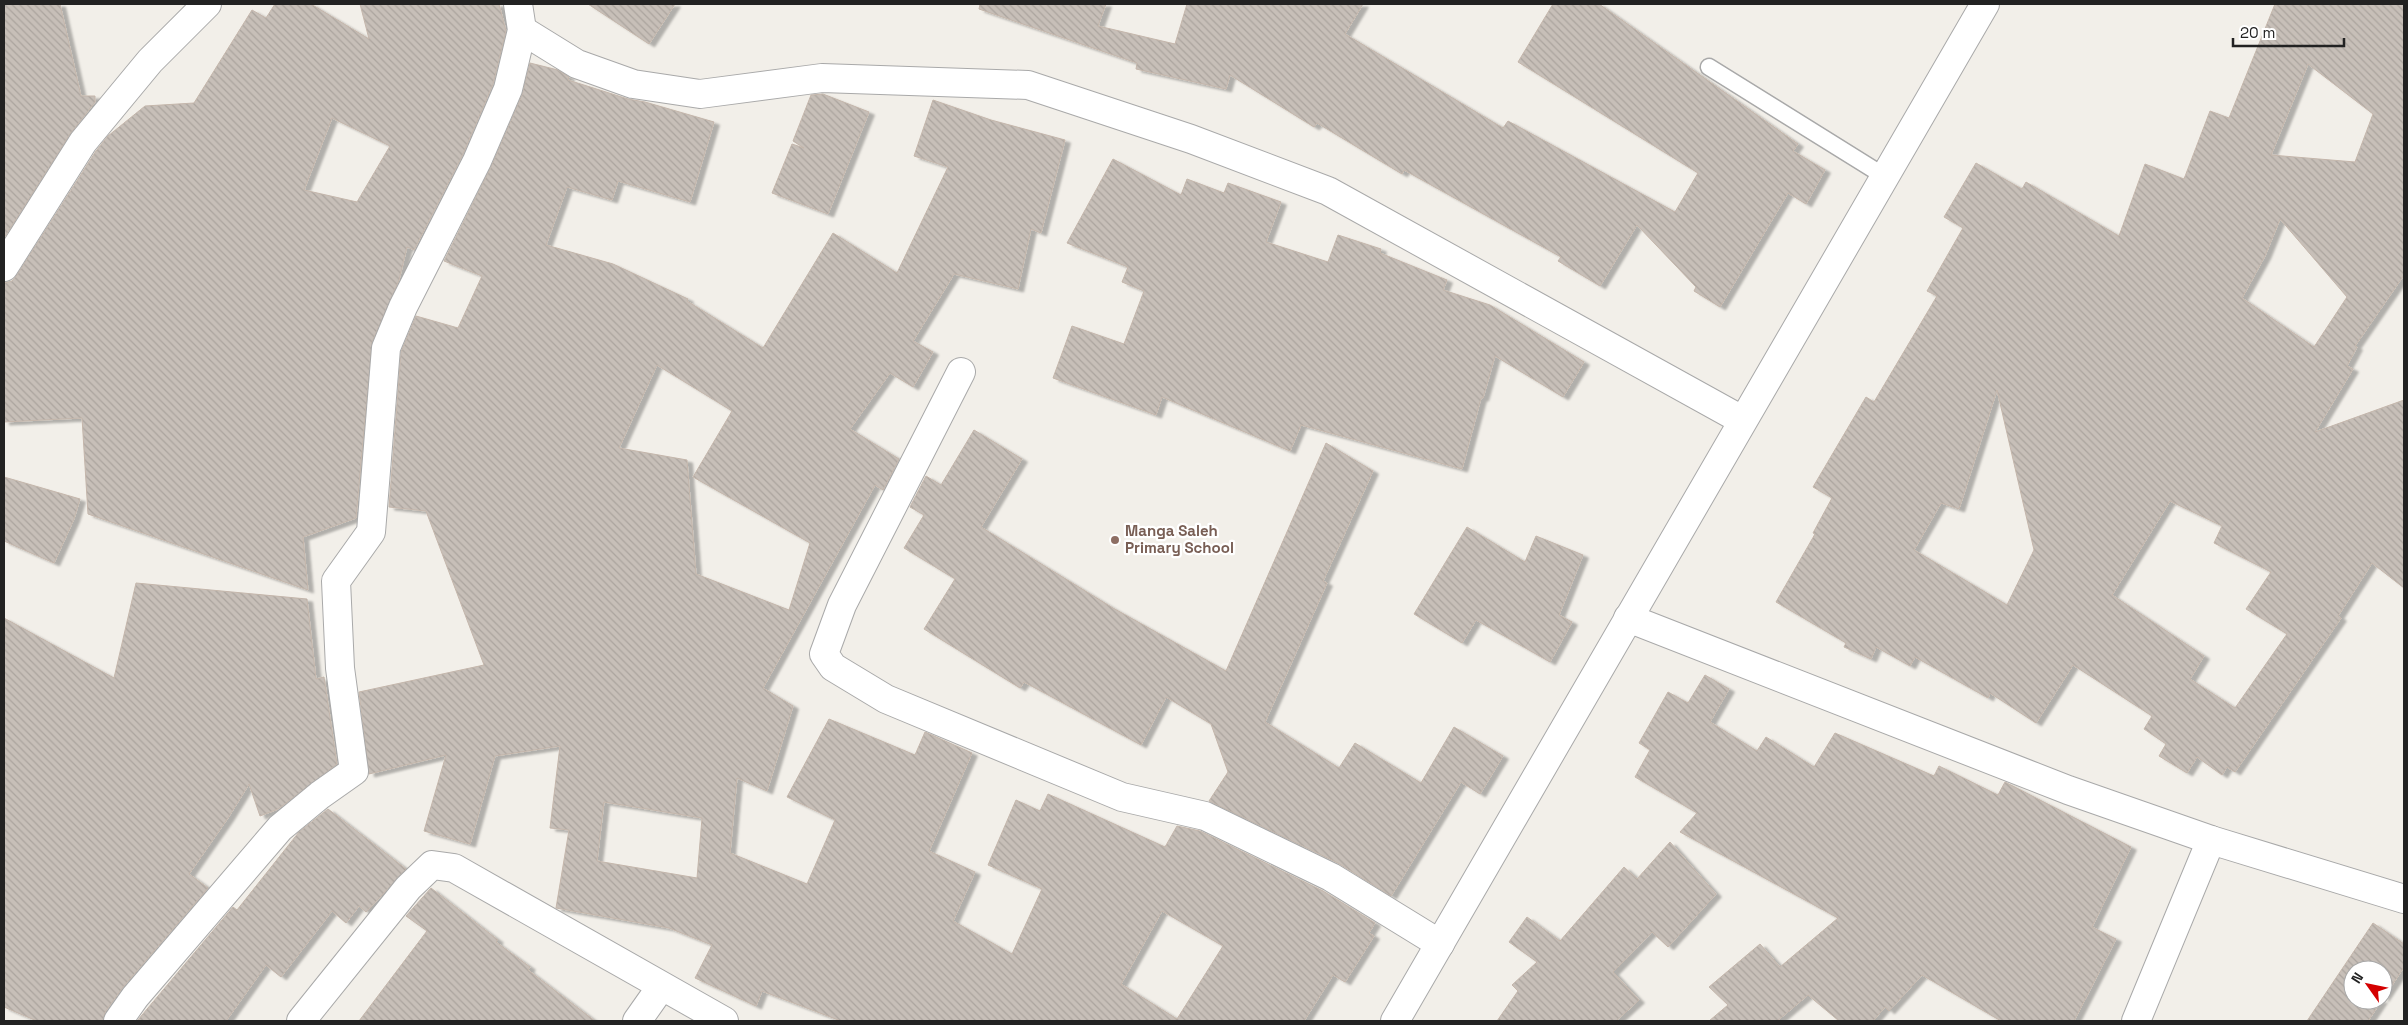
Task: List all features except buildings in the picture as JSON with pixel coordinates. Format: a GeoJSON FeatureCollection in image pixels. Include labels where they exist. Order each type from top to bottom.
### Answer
{"type":"FeatureCollection","features":[{"type":"Feature","properties":{"kind":"street"},"geometry":{"type":"LineString","coordinates":[[4,267],[83,142],[150,61],[207,4]]}},
{"type":"Feature","properties":{"kind":"street"},"geometry":{"type":"LineString","coordinates":[[118,1021],[135,997],[280,828],[320,795],[354,771],[340,668],[336,581],[370,532],[386,348],[402,308],[477,161],[508,89],[522,30],[518,4]]}},
{"type":"Feature","properties":{"kind":"street"},"geometry":{"type":"LineString","coordinates":[[1395,1021],[1985,4]]}},
{"type":"Feature","properties":{"kind":"street"},"geometry":{"type":"LineString","coordinates":[[522,30],[577,64],[633,84],[700,94],[822,78],[1028,85],[1191,138],[1328,191],[1742,420]]}},
{"type":"Feature","properties":{"kind":"street"},"geometry":{"type":"LineString","coordinates":[[961,372],[842,605],[824,654],[833,667],[886,699],[1122,797],[1205,816],[1332,877],[1440,944]]}},
{"type":"Feature","properties":{"kind":"street"},"geometry":{"type":"LineString","coordinates":[[1628,618],[2068,790],[2212,840],[2404,899]]}},
{"type":"Feature","properties":{"kind":"street"},"geometry":{"type":"LineString","coordinates":[[2136,1021],[2212,840]]}},
{"type":"Feature","properties":{"kind":"street"},"geometry":{"type":"LineString","coordinates":[[301,1021],[408,888],[432,865],[454,868],[724,1021]]}},
{"type":"Feature","properties":{"kind":"street"},"geometry":{"type":"LineString","coordinates":[[637,1021],[661,987]]}},
{"type":"Feature","properties":{"kind":"lane"},"geometry":{"type":"LineString","coordinates":[[1709,67],[1884,176]]}},
{"type":"Feature","properties":{"kind":"place","name":"Manga Saleh Primary School"},"geometry":{"type":"Point","coordinates":[1115,540]}}]}
